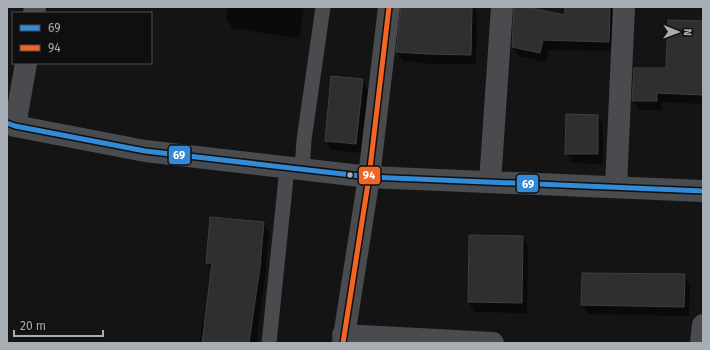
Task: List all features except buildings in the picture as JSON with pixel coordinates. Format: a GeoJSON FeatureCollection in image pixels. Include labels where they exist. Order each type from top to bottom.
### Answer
{"type":"FeatureCollection","features":[{"type":"Feature","properties":{"kind":"street"},"geometry":{"type":"LineString","coordinates":[[390,7],[369,177],[343,339],[493,343]]}},
{"type":"Feature","properties":{"kind":"street"},"geometry":{"type":"LineString","coordinates":[[490,182],[502,7]]}},
{"type":"Feature","properties":{"kind":"street"},"geometry":{"type":"LineString","coordinates":[[616,187],[624,7]]}},
{"type":"Feature","properties":{"kind":"street"},"geometry":{"type":"LineString","coordinates":[[26,64],[11,124],[145,151],[369,177],[703,191]]}},
{"type":"Feature","properties":{"kind":"street"},"geometry":{"type":"LineString","coordinates":[[701,343],[703,325]]}},
{"type":"Feature","properties":{"kind":"lane"},"geometry":{"type":"LineString","coordinates":[[269,343],[294,169],[304,140],[323,7]]}},
{"type":"Feature","properties":{"kind":"transit line","name":"94"},"geometry":{"type":"LineString","coordinates":[[343,343],[369,177],[389,7]]}},
{"type":"Feature","properties":{"kind":"transit line","name":"69"},"geometry":{"type":"LineString","coordinates":[[7,123],[15,126],[145,151],[369,177],[703,191]]}}]}
